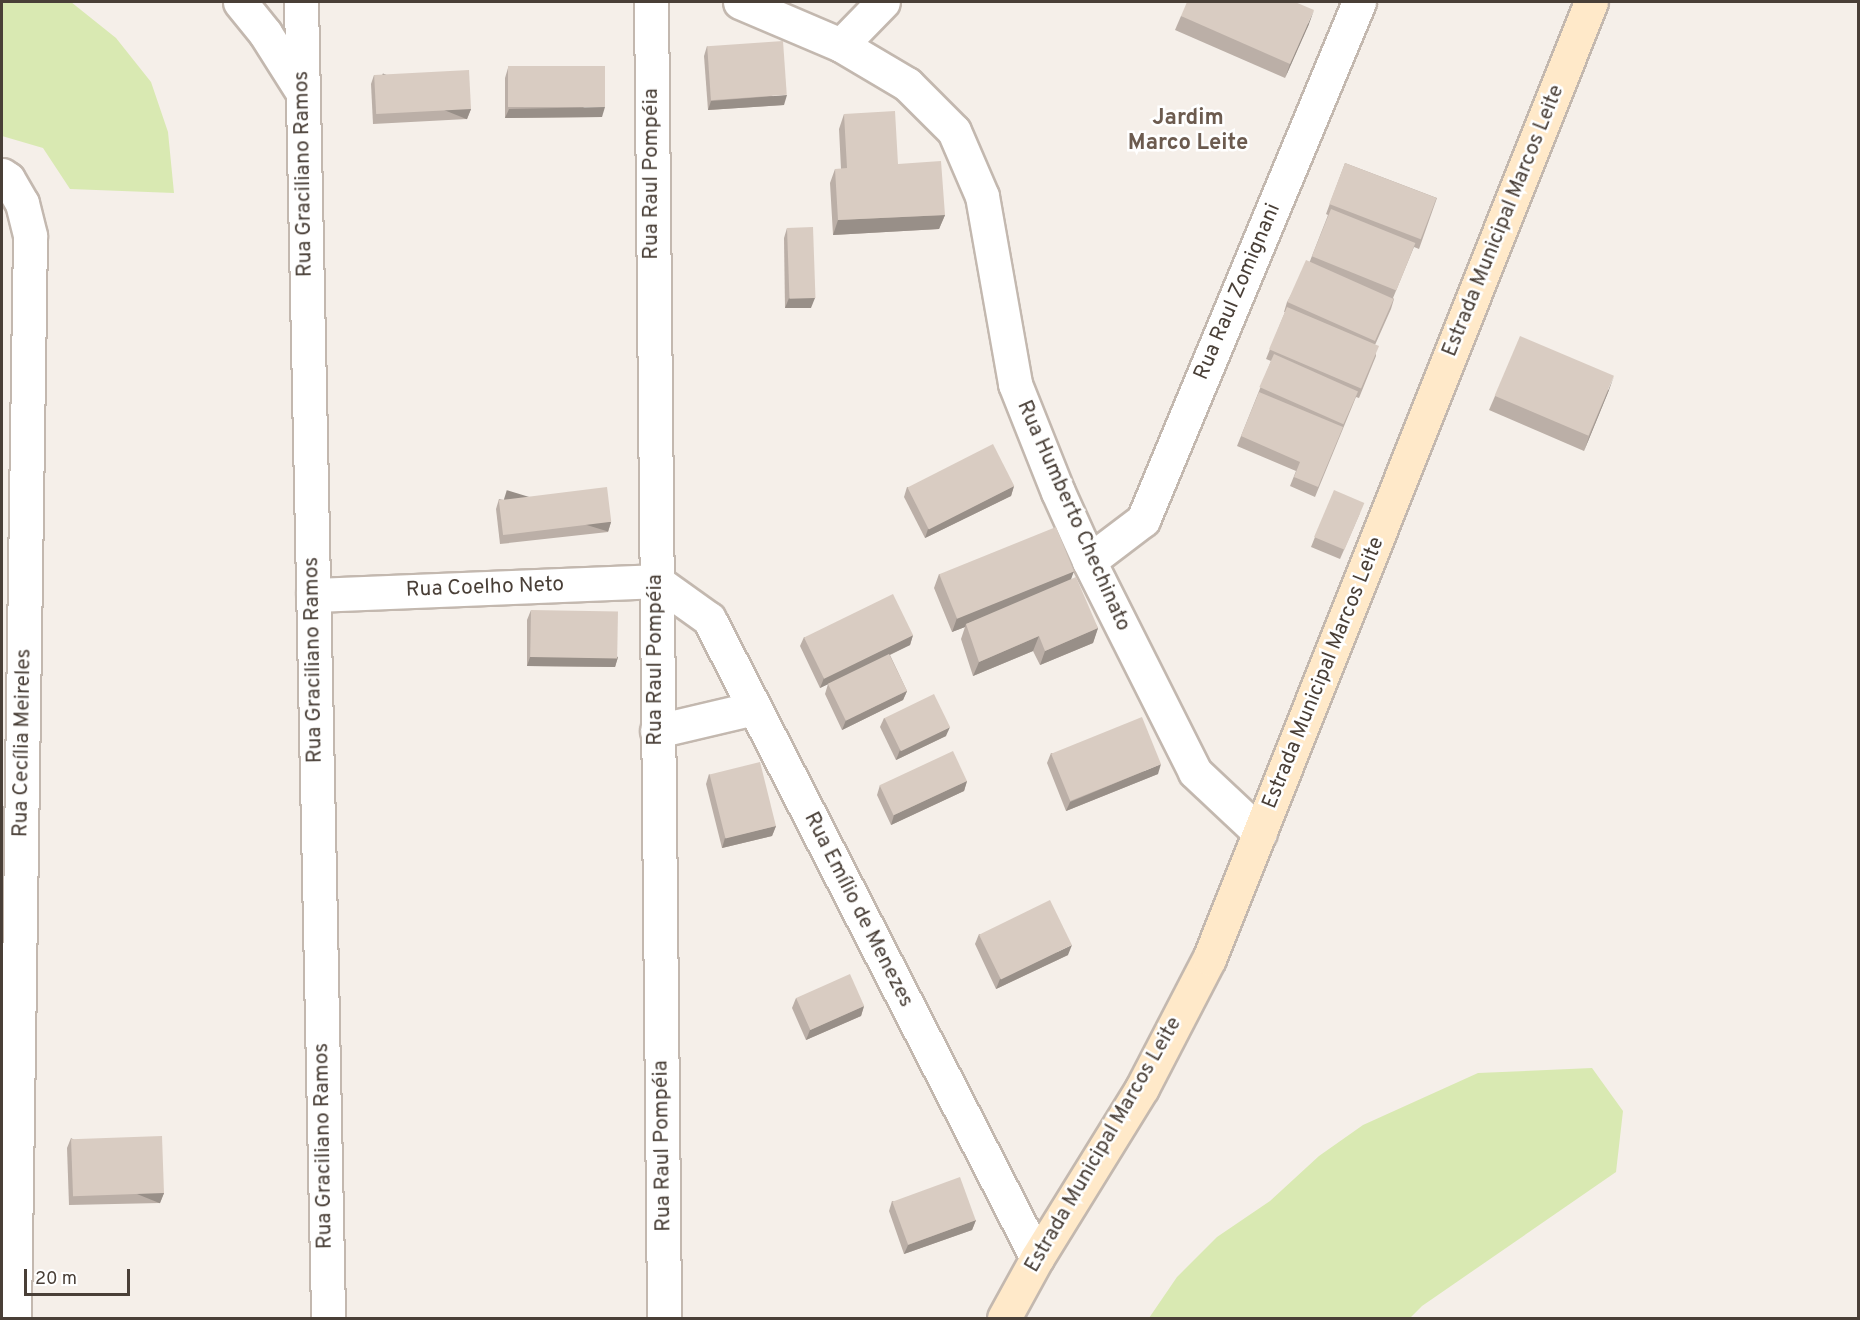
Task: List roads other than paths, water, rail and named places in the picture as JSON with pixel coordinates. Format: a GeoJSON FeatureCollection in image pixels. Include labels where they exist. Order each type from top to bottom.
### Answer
{"type":"FeatureCollection","features":[{"type":"Feature","properties":{"kind":"street"},"geometry":{"type":"LineString","coordinates":[[240,2],[265,33],[303,93]]}},
{"type":"Feature","properties":{"kind":"street","name":"Rua Graciliano Ramos"},"geometry":{"type":"LineString","coordinates":[[301,2],[328,1318]]}},
{"type":"Feature","properties":{"kind":"street","name":"Rua Raul Pompéia"},"geometry":{"type":"LineString","coordinates":[[651,2],[664,1318]]}},
{"type":"Feature","properties":{"kind":"street","name":"Rua Humberto Chechinato"},"geometry":{"type":"LineString","coordinates":[[740,2],[841,45],[907,84],[954,131],[982,196],[1015,384],[1089,561],[1195,772],[1260,833]]}},
{"type":"Feature","properties":{"kind":"street"},"geometry":{"type":"LineString","coordinates":[[841,45],[883,2]]}},
{"type":"Feature","properties":{"kind":"street","name":"Rua Raul Zomignani"},"geometry":{"type":"LineString","coordinates":[[1089,561],[1143,520],[1359,2]]}},
{"type":"Feature","properties":{"kind":"street","name":"Estrada Municipal Marcos Leite"},"geometry":{"type":"LineString","coordinates":[[1004,1318],[1037,1258],[1142,1088],[1209,959],[1591,2]]}},
{"type":"Feature","properties":{"kind":"street","name":"Rua Cecília Meireles"},"geometry":{"type":"LineString","coordinates":[[2,175],[8,179],[22,203],[30,236],[14,1318]]}},
{"type":"Feature","properties":{"kind":"street","name":"Rua Coelho Neto"},"geometry":{"type":"LineString","coordinates":[[313,595],[656,581]]}},
{"type":"Feature","properties":{"kind":"street","name":"Rua Emílio de Menezes"},"geometry":{"type":"LineString","coordinates":[[656,581],[709,618],[1037,1258]]}},
{"type":"Feature","properties":{"kind":"street"},"geometry":{"type":"LineString","coordinates":[[657,731],[754,708]]}},
{"type":"Feature","properties":{"kind":"district","name":"Jardim Marco Leite"},"geometry":{"type":"Point","coordinates":[1188,130]}}]}
